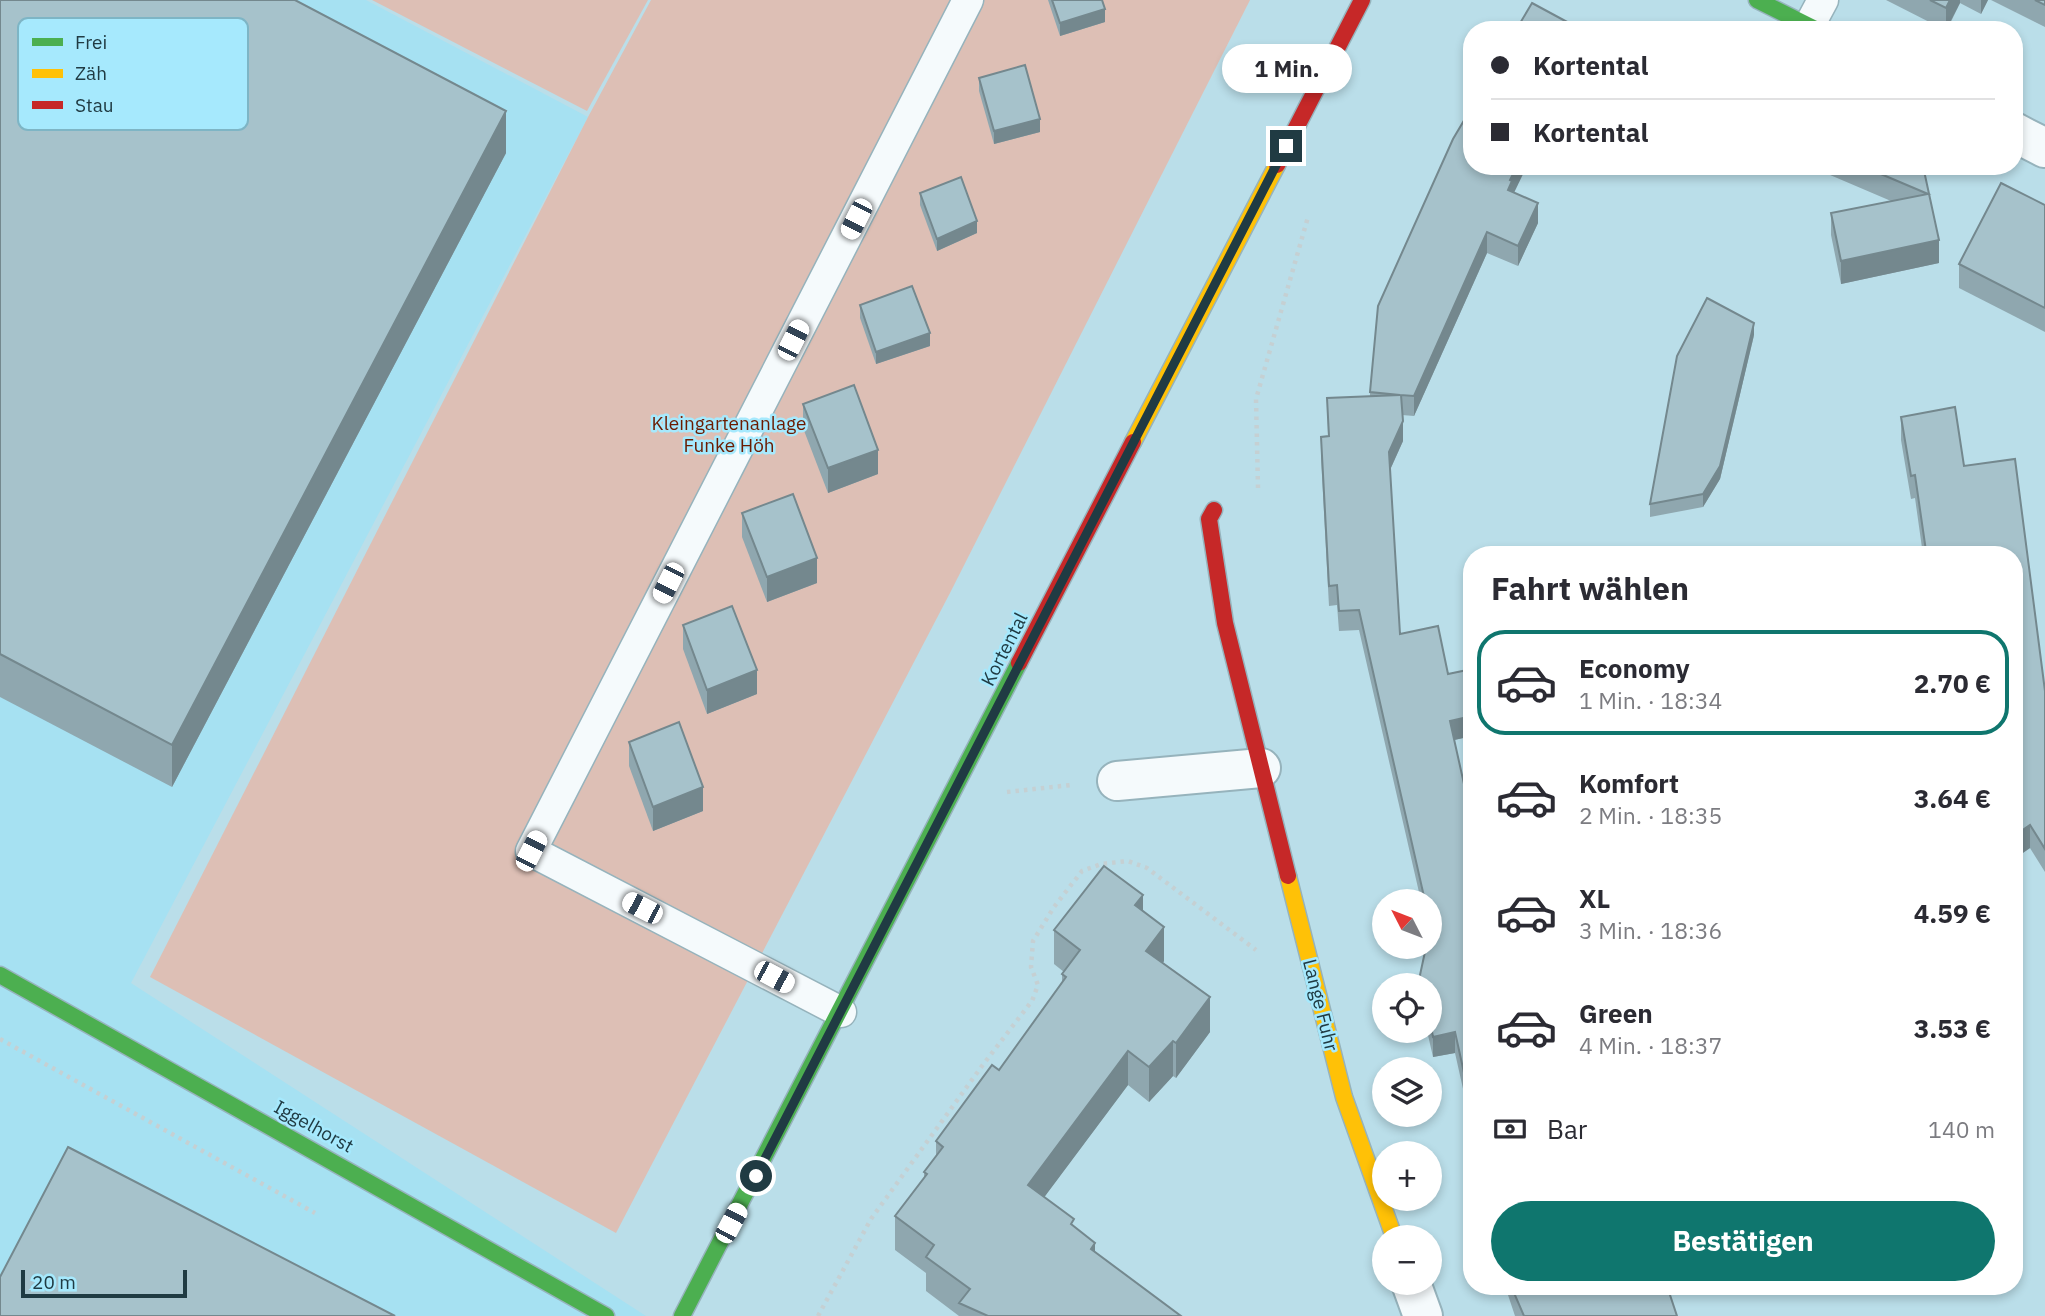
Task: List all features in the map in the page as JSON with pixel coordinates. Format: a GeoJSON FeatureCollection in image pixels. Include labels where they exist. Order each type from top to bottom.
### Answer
{"type":"FeatureCollection","features":[{"type":"Feature","properties":{"kind":"street","name":"Kortental"},"geometry":{"type":"LineString","coordinates":[[682,1316],[1362,0]]}},
{"type":"Feature","properties":{"kind":"street"},"geometry":{"type":"LineString","coordinates":[[1757,0],[1816,18]]}},
{"type":"Feature","properties":{"kind":"street"},"geometry":{"type":"LineString","coordinates":[[2023,137],[2045,148]]}},
{"type":"Feature","properties":{"kind":"street","name":"Lange Fuhr"},"geometry":{"type":"LineString","coordinates":[[1214,510],[1209,519],[1225,623],[1344,1097],[1390,1225]]}},
{"type":"Feature","properties":{"kind":"street"},"geometry":{"type":"LineString","coordinates":[[1117,781],[1261,768]]}},
{"type":"Feature","properties":{"kind":"street","name":"Iggelhorst"},"geometry":{"type":"LineString","coordinates":[[0,975],[606,1316]]}},
{"type":"Feature","properties":{"kind":"street"},"geometry":{"type":"LineString","coordinates":[[1415,1295],[1423,1316]]}},
{"type":"Feature","properties":{"kind":"lane"},"geometry":{"type":"LineString","coordinates":[[841,1012],[531,851],[968,0]]}},
{"type":"Feature","properties":{"kind":"path"},"geometry":{"type":"LineString","coordinates":[[1214,510],[1258,506],[1256,398],[1309,215]]}},
{"type":"Feature","properties":{"kind":"path"},"geometry":{"type":"LineString","coordinates":[[950,798],[1117,781]]}},
{"type":"Feature","properties":{"kind":"path"},"geometry":{"type":"LineString","coordinates":[[818,1316],[871,1219],[1032,1001],[1038,985],[1031,967],[1033,941],[1054,907],[1082,871],[1101,864],[1128,861],[1147,868],[1319,997]]}},
{"type":"Feature","properties":{"kind":"path"},"geometry":{"type":"LineString","coordinates":[[0,1039],[326,1219]]}},
{"type":"Feature","properties":{"kind":"shaded area"},"geometry":{"type":"Polygon","coordinates":[[[0,0],[366,0],[588,117],[131,983],[646,1316],[0,1316],[0,0]]]}},
{"type":"Feature","properties":{"kind":"green space"},"geometry":{"type":"Polygon","coordinates":[[[372,0],[648,0],[587,111],[372,0]]]}},
{"type":"Feature","properties":{"kind":"green space","name":"Kleingartenanlage Funke Höh"},"geometry":{"type":"Polygon","coordinates":[[[651,0],[1250,0],[950,593],[616,1233],[150,977],[588,117],[651,0]]]}},
{"type":"Feature","properties":{"kind":"building"},"geometry":{"type":"Polygon","coordinates":[[[0,0],[295,0],[506,111],[172,745],[0,654],[0,0]]]}},
{"type":"Feature","properties":{"kind":"building"},"geometry":{"type":"Polygon","coordinates":[[[1052,0],[1102,0],[1105,9],[1060,23],[1052,0]]]}},
{"type":"Feature","properties":{"kind":"building"},"geometry":{"type":"Polygon","coordinates":[[[1930,0],[1950,0],[1946,8],[1930,0]]]}},
{"type":"Feature","properties":{"kind":"building"},"geometry":{"type":"Polygon","coordinates":[[[1532,3],[1565,21],[1521,21],[1532,3]]]}},
{"type":"Feature","properties":{"kind":"building"},"geometry":{"type":"Polygon","coordinates":[[[1025,65],[1040,119],[994,131],[979,78],[1025,65]]]}},
{"type":"Feature","properties":{"kind":"building"},"geometry":{"type":"Polygon","coordinates":[[[1463,122],[1463,175],[1512,175],[1508,190],[1538,203],[1518,246],[1487,232],[1414,396],[1401,395],[1403,421],[1389,452],[1400,634],[1438,626],[1448,674],[1463,671],[1463,718],[1450,721],[1463,780],[1463,1068],[1455,1032],[1442,1035],[1442,973],[1420,973],[1423,959],[1442,959],[1442,889],[1422,889],[1359,610],[1339,611],[1337,585],[1329,586],[1321,437],[1329,436],[1327,398],[1400,395],[1370,392],[1378,306],[1463,122]]]}},
{"type":"Feature","properties":{"kind":"building"},"geometry":{"type":"Polygon","coordinates":[[[1883,175],[1925,175],[1939,240],[1841,261],[1831,213],[1928,194],[1883,175]]]}},
{"type":"Feature","properties":{"kind":"building"},"geometry":{"type":"Polygon","coordinates":[[[961,177],[977,221],[937,239],[920,193],[961,177]]]}},
{"type":"Feature","properties":{"kind":"building"},"geometry":{"type":"Polygon","coordinates":[[[2001,183],[2045,205],[2045,308],[1959,264],[2001,183]]]}},
{"type":"Feature","properties":{"kind":"building"},"geometry":{"type":"Polygon","coordinates":[[[912,286],[930,333],[876,352],[860,305],[912,286]]]}},
{"type":"Feature","properties":{"kind":"building"},"geometry":{"type":"Polygon","coordinates":[[[1707,298],[1754,323],[1720,466],[1703,494],[1650,504],[1677,356],[1707,298]]]}},
{"type":"Feature","properties":{"kind":"building"},"geometry":{"type":"Polygon","coordinates":[[[854,385],[878,450],[828,468],[803,404],[854,385]]]}},
{"type":"Feature","properties":{"kind":"building"},"geometry":{"type":"Polygon","coordinates":[[[1955,407],[1964,466],[2015,459],[2045,691],[2045,849],[2030,825],[2023,830],[2023,546],[1925,546],[1915,475],[1911,476],[1901,417],[1955,407]]]}},
{"type":"Feature","properties":{"kind":"building"},"geometry":{"type":"Polygon","coordinates":[[[793,494],[817,558],[767,577],[742,513],[793,494]]]}},
{"type":"Feature","properties":{"kind":"building"},"geometry":{"type":"Polygon","coordinates":[[[732,606],[757,670],[707,690],[683,625],[732,606]]]}},
{"type":"Feature","properties":{"kind":"building"},"geometry":{"type":"Polygon","coordinates":[[[679,722],[703,787],[653,807],[629,742],[679,722]]]}},
{"type":"Feature","properties":{"kind":"building"},"geometry":{"type":"Polygon","coordinates":[[[1104,866],[1143,895],[1135,905],[1164,927],[1146,951],[1210,997],[1176,1043],[1173,1041],[1149,1067],[1128,1051],[1028,1185],[1074,1219],[1071,1224],[1095,1243],[1091,1249],[1181,1316],[988,1316],[959,1303],[970,1289],[926,1257],[934,1245],[895,1216],[927,1174],[924,1172],[943,1147],[936,1141],[992,1065],[999,1070],[1066,977],[1062,974],[1080,950],[1054,930],[1104,866]]]}},
{"type":"Feature","properties":{"kind":"building"},"geometry":{"type":"Polygon","coordinates":[[[68,1147],[395,1316],[0,1316],[0,1277],[68,1147]]]}},
{"type":"Feature","properties":{"kind":"building"},"geometry":{"type":"Polygon","coordinates":[[[1515,1295],[1670,1295],[1677,1316],[1524,1316],[1515,1295]]]}},
{"type":"Feature","properties":{"kind":"traffic: fast"},"geometry":{"type":"LineString","coordinates":[[1757,0],[1799,21]]}},
{"type":"Feature","properties":{"kind":"traffic: fast"},"geometry":{"type":"LineString","coordinates":[[682,1316],[1019,663]]}},
{"type":"Feature","properties":{"kind":"traffic: fast"},"geometry":{"type":"LineString","coordinates":[[0,975],[606,1316]]}},
{"type":"Feature","properties":{"kind":"traffic: slow"},"geometry":{"type":"LineString","coordinates":[[1133,442],[1277,165]]}},
{"type":"Feature","properties":{"kind":"traffic: slow"},"geometry":{"type":"LineString","coordinates":[[1288,876],[1344,1097],[1390,1225]]}},
{"type":"Feature","properties":{"kind":"traffic: jam"},"geometry":{"type":"LineString","coordinates":[[1277,165],[1362,0]]}},
{"type":"Feature","properties":{"kind":"traffic: jam"},"geometry":{"type":"LineString","coordinates":[[1019,663],[1133,442]]}},
{"type":"Feature","properties":{"kind":"traffic: jam"},"geometry":{"type":"LineString","coordinates":[[1214,510],[1209,519],[1225,623],[1288,876]]}},
{"type":"Feature","properties":{"kind":"route"},"geometry":{"type":"LineString","coordinates":[[756,1176],[1286,146]]}}]}
